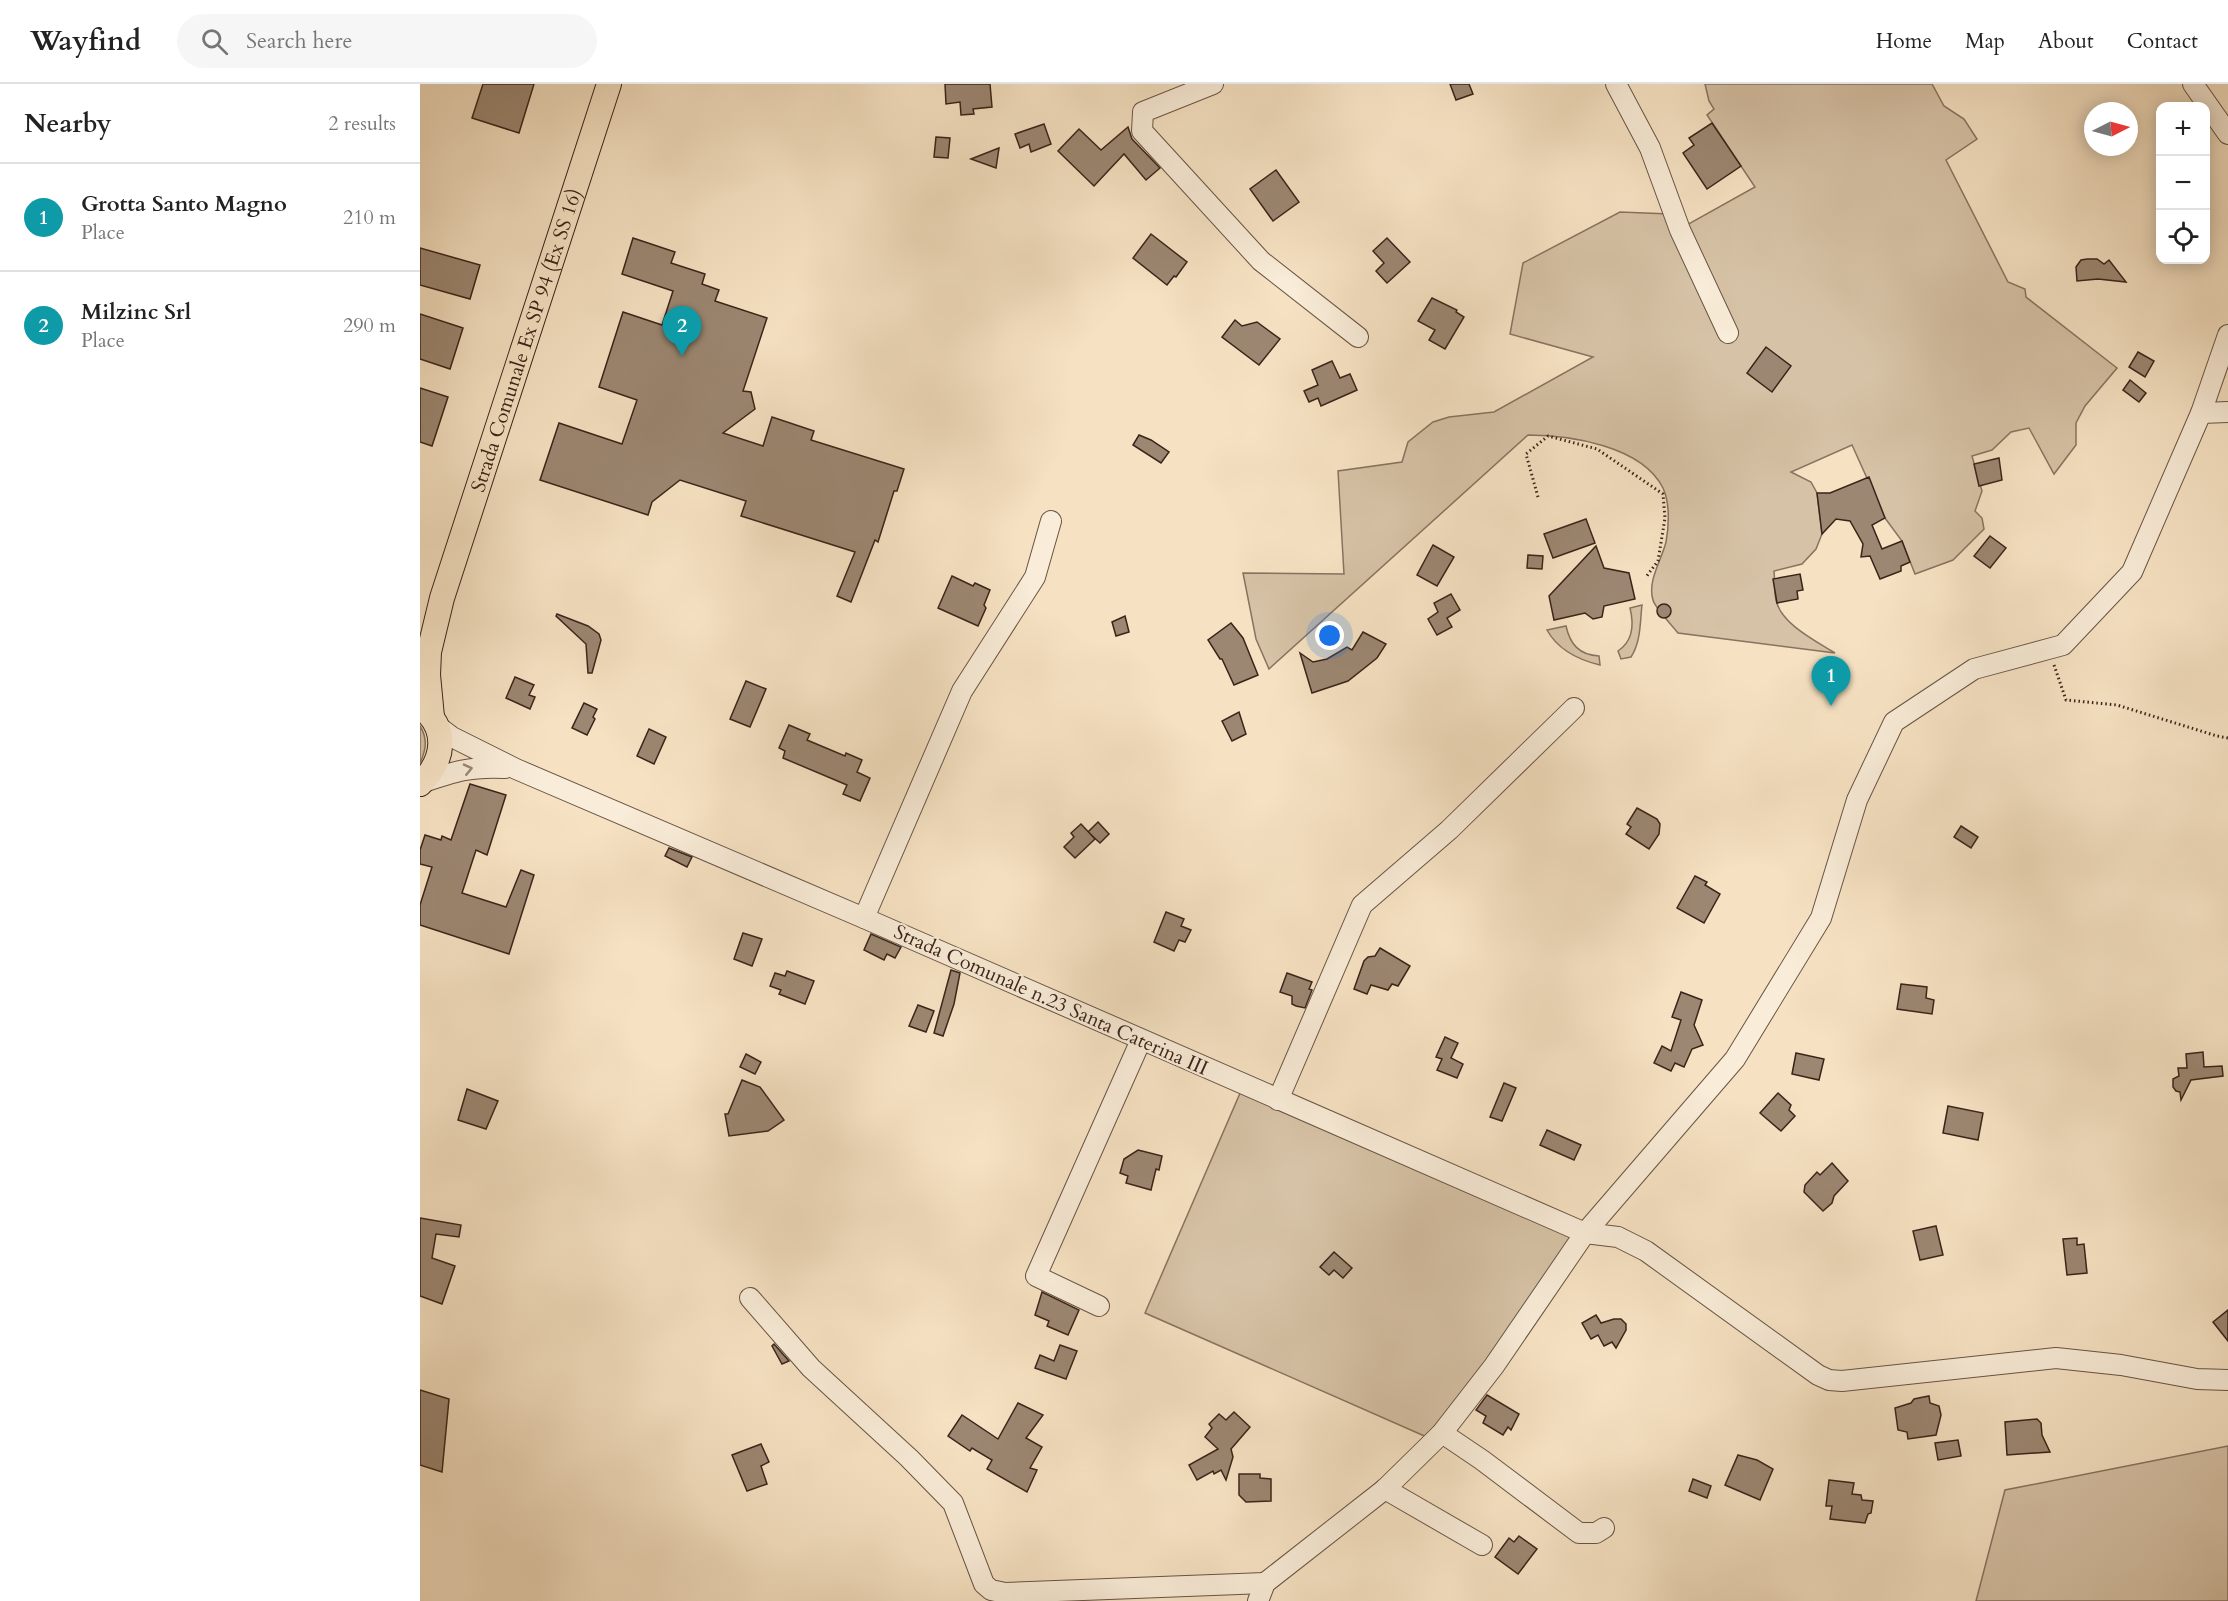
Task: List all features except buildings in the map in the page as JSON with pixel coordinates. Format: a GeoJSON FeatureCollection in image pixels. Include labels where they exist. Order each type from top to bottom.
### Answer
{"type":"FeatureCollection","features":[{"type":"Feature","properties":{"kind":"main road","name":"Strada Comunale Ex SP 94 (Ex SS 16)"},"geometry":{"type":"LineString","coordinates":[[420,783],[432,772],[439,757],[440,741],[429,716],[428,675],[429,652],[442,598],[609,84]]}},
{"type":"Feature","properties":{"kind":"main road","name":"Strada Comunale Ex SP 94 (Ex SS 16)"},"geometry":{"type":"LineString","coordinates":[[420,638],[442,598]]}},
{"type":"Feature","properties":{"kind":"street"},"geometry":{"type":"LineString","coordinates":[[1213,84],[1143,112],[1142,131],[1261,261],[1358,337]]}},
{"type":"Feature","properties":{"kind":"street"},"geometry":{"type":"LineString","coordinates":[[1616,84],[1650,148],[1680,230],[1728,333]]}},
{"type":"Feature","properties":{"kind":"street"},"geometry":{"type":"LineString","coordinates":[[2193,84],[2228,134]]}},
{"type":"Feature","properties":{"kind":"street"},"geometry":{"type":"LineString","coordinates":[[750,1298],[811,1368],[909,1458],[953,1503],[984,1584],[991,1590],[1005,1593],[1262,1592],[1385,1489],[1442,1432],[1494,1366],[1585,1233],[1735,1059],[1821,918],[1857,800],[1894,722],[1974,669],[2063,645],[2132,572],[2201,413],[2228,334]]}},
{"type":"Feature","properties":{"kind":"street"},"geometry":{"type":"LineString","coordinates":[[2201,413],[2228,412]]}},
{"type":"Feature","properties":{"kind":"street"},"geometry":{"type":"LineString","coordinates":[[864,918],[962,690],[1035,577],[1051,521]]}},
{"type":"Feature","properties":{"kind":"street"},"geometry":{"type":"LineString","coordinates":[[1278,1100],[1362,905],[1449,830],[1574,708]]}},
{"type":"Feature","properties":{"kind":"street","name":"Strada Comunale n.23 Santa Caterina III"},"geometry":{"type":"LineString","coordinates":[[429,716],[452,737],[516,769],[864,918],[1585,1233],[1618,1236],[1646,1251],[1818,1375],[1829,1380],[1842,1381],[2056,1358],[2121,1365],[2197,1379],[2228,1380]]}},
{"type":"Feature","properties":{"kind":"street"},"geometry":{"type":"LineString","coordinates":[[420,783],[479,766],[516,769]]}},
{"type":"Feature","properties":{"kind":"street"},"geometry":{"type":"LineString","coordinates":[[1099,1306],[1036,1276],[1141,1040]]}},
{"type":"Feature","properties":{"kind":"street"},"geometry":{"type":"LineString","coordinates":[[1442,1432],[1579,1533],[1596,1533],[1604,1528]]}},
{"type":"Feature","properties":{"kind":"street"},"geometry":{"type":"LineString","coordinates":[[1385,1489],[1482,1545]]}},
{"type":"Feature","properties":{"kind":"path"},"geometry":{"type":"LineString","coordinates":[[1538,497],[1526,454],[1548,436],[1597,449],[1663,494],[1665,518],[1658,561],[1646,577]]}},
{"type":"Feature","properties":{"kind":"path"},"geometry":{"type":"LineString","coordinates":[[2049,649],[2066,700],[2117,705],[2228,738]]}},
{"type":"Feature","properties":{"kind":"shaded area"},"geometry":{"type":"Polygon","coordinates":[[[1705,84],[1932,84],[1944,106],[1964,119],[1977,139],[1946,160],[2008,282],[2025,289],[2026,297],[2117,368],[2085,406],[2076,423],[2076,445],[2054,474],[2029,428],[2011,432],[1992,450],[1972,456],[1982,491],[1975,511],[1982,518],[1984,529],[1953,560],[1915,574],[1902,541],[1885,518],[1852,445],[1791,472],[1811,482],[1817,493],[1822,534],[1816,549],[1802,564],[1774,571],[1776,600],[1779,609],[1792,624],[1835,653],[1678,633],[1653,600],[1653,578],[1666,542],[1668,507],[1663,488],[1653,474],[1639,462],[1603,446],[1564,437],[1528,435],[1269,669],[1256,639],[1243,573],[1344,574],[1338,471],[1402,462],[1408,442],[1433,422],[1449,417],[1494,412],[1593,357],[1510,334],[1523,263],[1620,212],[1670,214],[1687,225],[1755,187],[1707,115],[1714,109],[1709,101],[1705,84]]]}},
{"type":"Feature","properties":{"kind":"shaded area"},"geometry":{"type":"Polygon","coordinates":[[[1642,605],[1637,645],[1631,657],[1621,659],[1618,651],[1627,642],[1631,632],[1630,608],[1642,605]]]}},
{"type":"Feature","properties":{"kind":"shaded area"},"geometry":{"type":"Polygon","coordinates":[[[1566,626],[1576,647],[1586,653],[1599,656],[1600,665],[1563,649],[1547,630],[1566,626]]]}},
{"type":"Feature","properties":{"kind":"shaded area"},"geometry":{"type":"Polygon","coordinates":[[[420,726],[425,744],[420,763],[420,726]]]}},
{"type":"Feature","properties":{"kind":"shaded area"},"geometry":{"type":"Polygon","coordinates":[[[1241,1091],[1585,1233],[1429,1438],[1145,1313],[1241,1091]]]}},
{"type":"Feature","properties":{"kind":"shaded area"},"geometry":{"type":"Polygon","coordinates":[[[2228,1446],[2228,1601],[1976,1601],[2005,1490],[2228,1446]]]}},
{"type":"Feature","properties":{"kind":"place","name":"Milzinc Srl"},"geometry":{"type":"Point","coordinates":[682,356]}},
{"type":"Feature","properties":{"kind":"place","name":"Grotta Santo Magno"},"geometry":{"type":"Point","coordinates":[1831,706]}}]}
